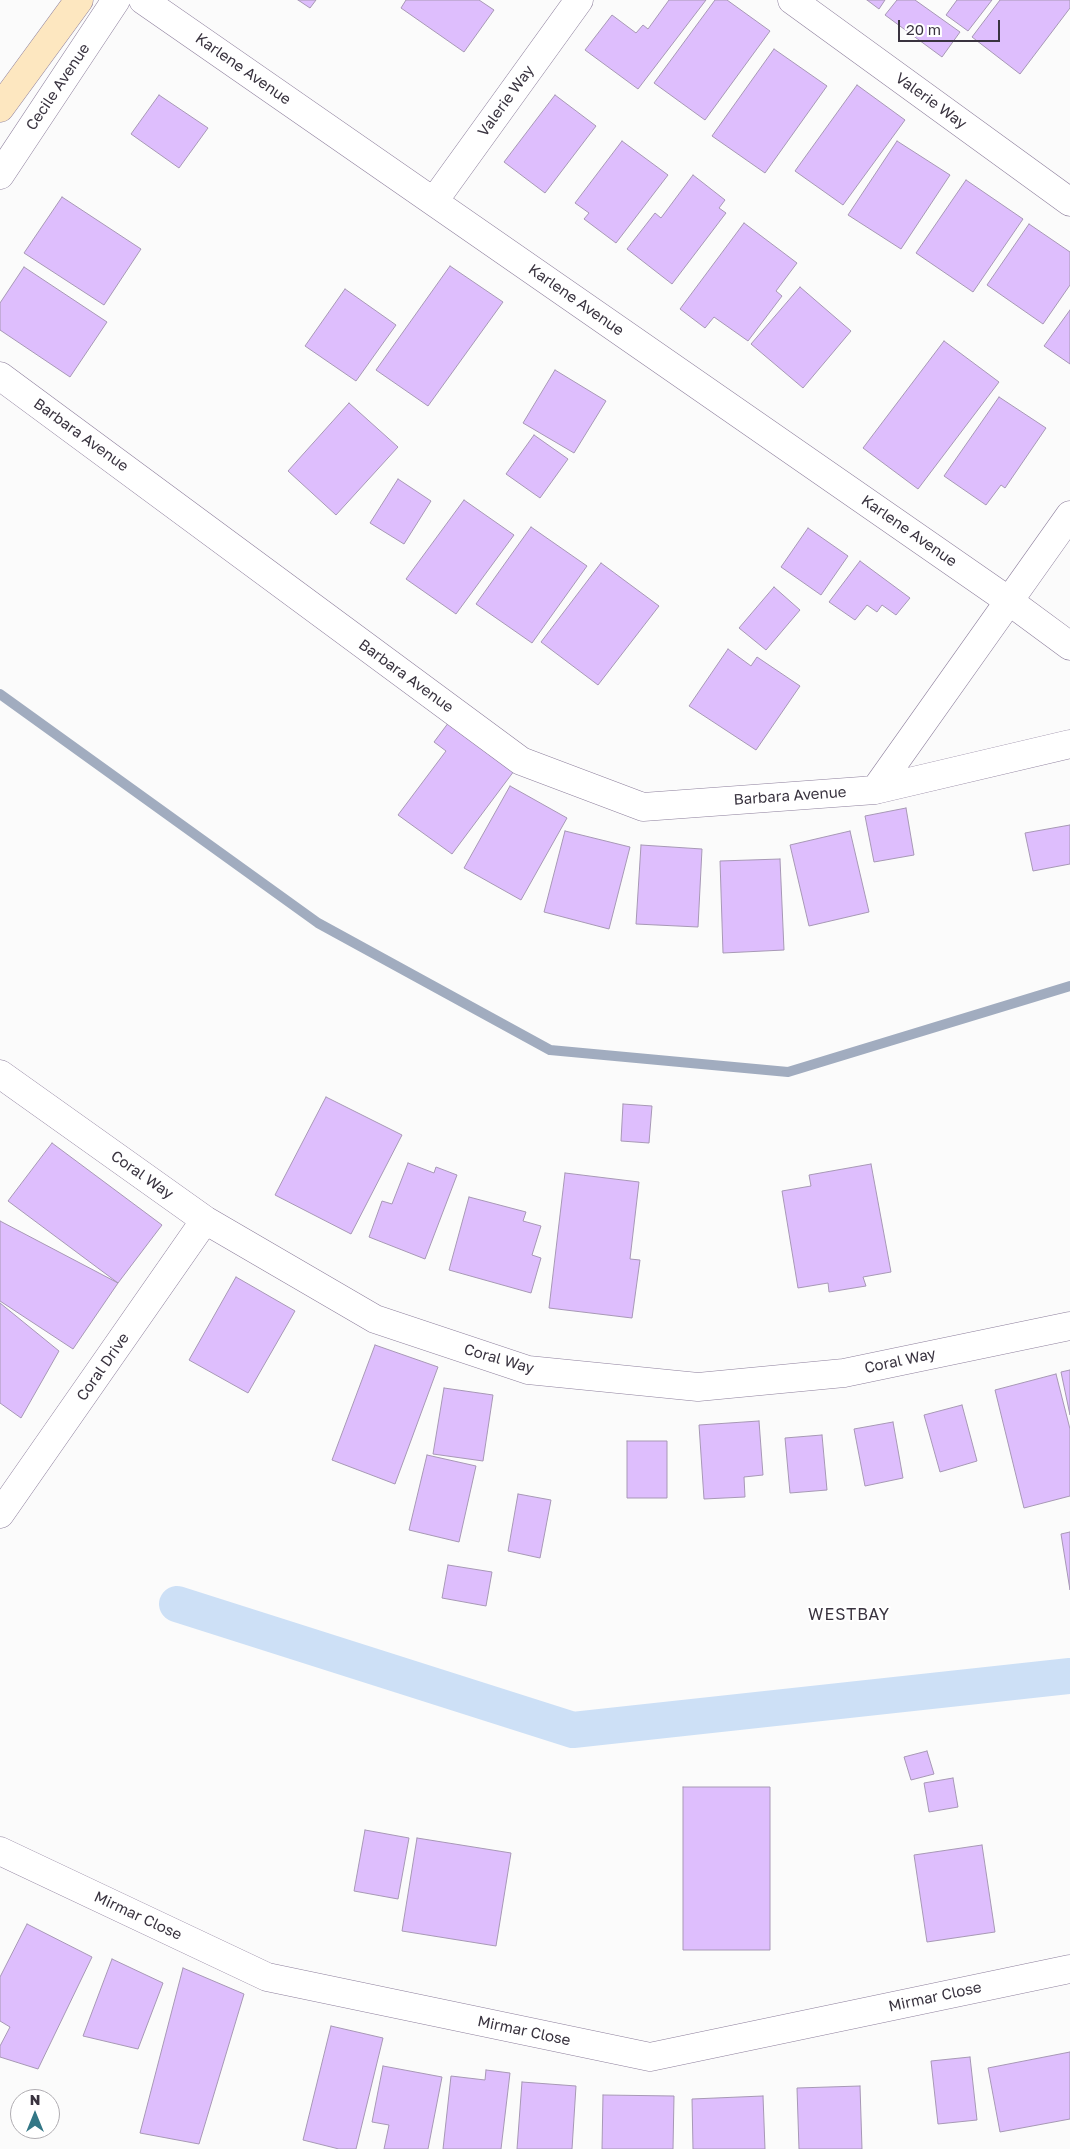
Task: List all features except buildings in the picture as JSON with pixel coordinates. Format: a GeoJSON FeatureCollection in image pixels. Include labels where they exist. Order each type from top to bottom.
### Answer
{"type":"FeatureCollection","features":[{"type":"Feature","properties":{"kind":"main road"},"geometry":{"type":"LineString","coordinates":[[0,108],[79,0]]}},
{"type":"Feature","properties":{"kind":"street","name":"Cecile Avenue"},"geometry":{"type":"LineString","coordinates":[[0,175],[116,0]]}},
{"type":"Feature","properties":{"kind":"street","name":"Karlene Avenue"},"geometry":{"type":"LineString","coordinates":[[143,0],[1009,601],[1070,646]]}},
{"type":"Feature","properties":{"kind":"street","name":"Valerie Way"},"geometry":{"type":"LineString","coordinates":[[434,201],[579,0]]}},
{"type":"Feature","properties":{"kind":"street","name":"Valerie Way"},"geometry":{"type":"LineString","coordinates":[[792,0],[1070,202]]}},
{"type":"Feature","properties":{"kind":"street","name":"Barbara Avenue"},"geometry":{"type":"LineString","coordinates":[[0,376],[521,761],[643,807],[875,790],[1070,744]]}},
{"type":"Feature","properties":{"kind":"street"},"geometry":{"type":"LineString","coordinates":[[875,790],[1070,515]]}},
{"type":"Feature","properties":{"kind":"street","name":"Coral Way"},"geometry":{"type":"LineString","coordinates":[[0,1074],[205,1220],[375,1319],[528,1370],[698,1388],[844,1373],[1070,1326]]}},
{"type":"Feature","properties":{"kind":"street","name":"Coral Drive"},"geometry":{"type":"LineString","coordinates":[[0,1514],[205,1220]]}},
{"type":"Feature","properties":{"kind":"street","name":"Mirmar Close"},"geometry":{"type":"LineString","coordinates":[[0,1851],[267,1977],[650,2057],[1070,1969]]}},
{"type":"Feature","properties":{"kind":"waterway"},"geometry":{"type":"LineString","coordinates":[[0,694],[318,923],[550,1050],[788,1072],[1070,986]]}},
{"type":"Feature","properties":{"kind":"waterway"},"geometry":{"type":"LineString","coordinates":[[177,1604],[573,1730],[1070,1676]]}},
{"type":"Feature","properties":{"kind":"district","name":"WESTBAY"},"geometry":{"type":"Point","coordinates":[849,1615]}}]}
